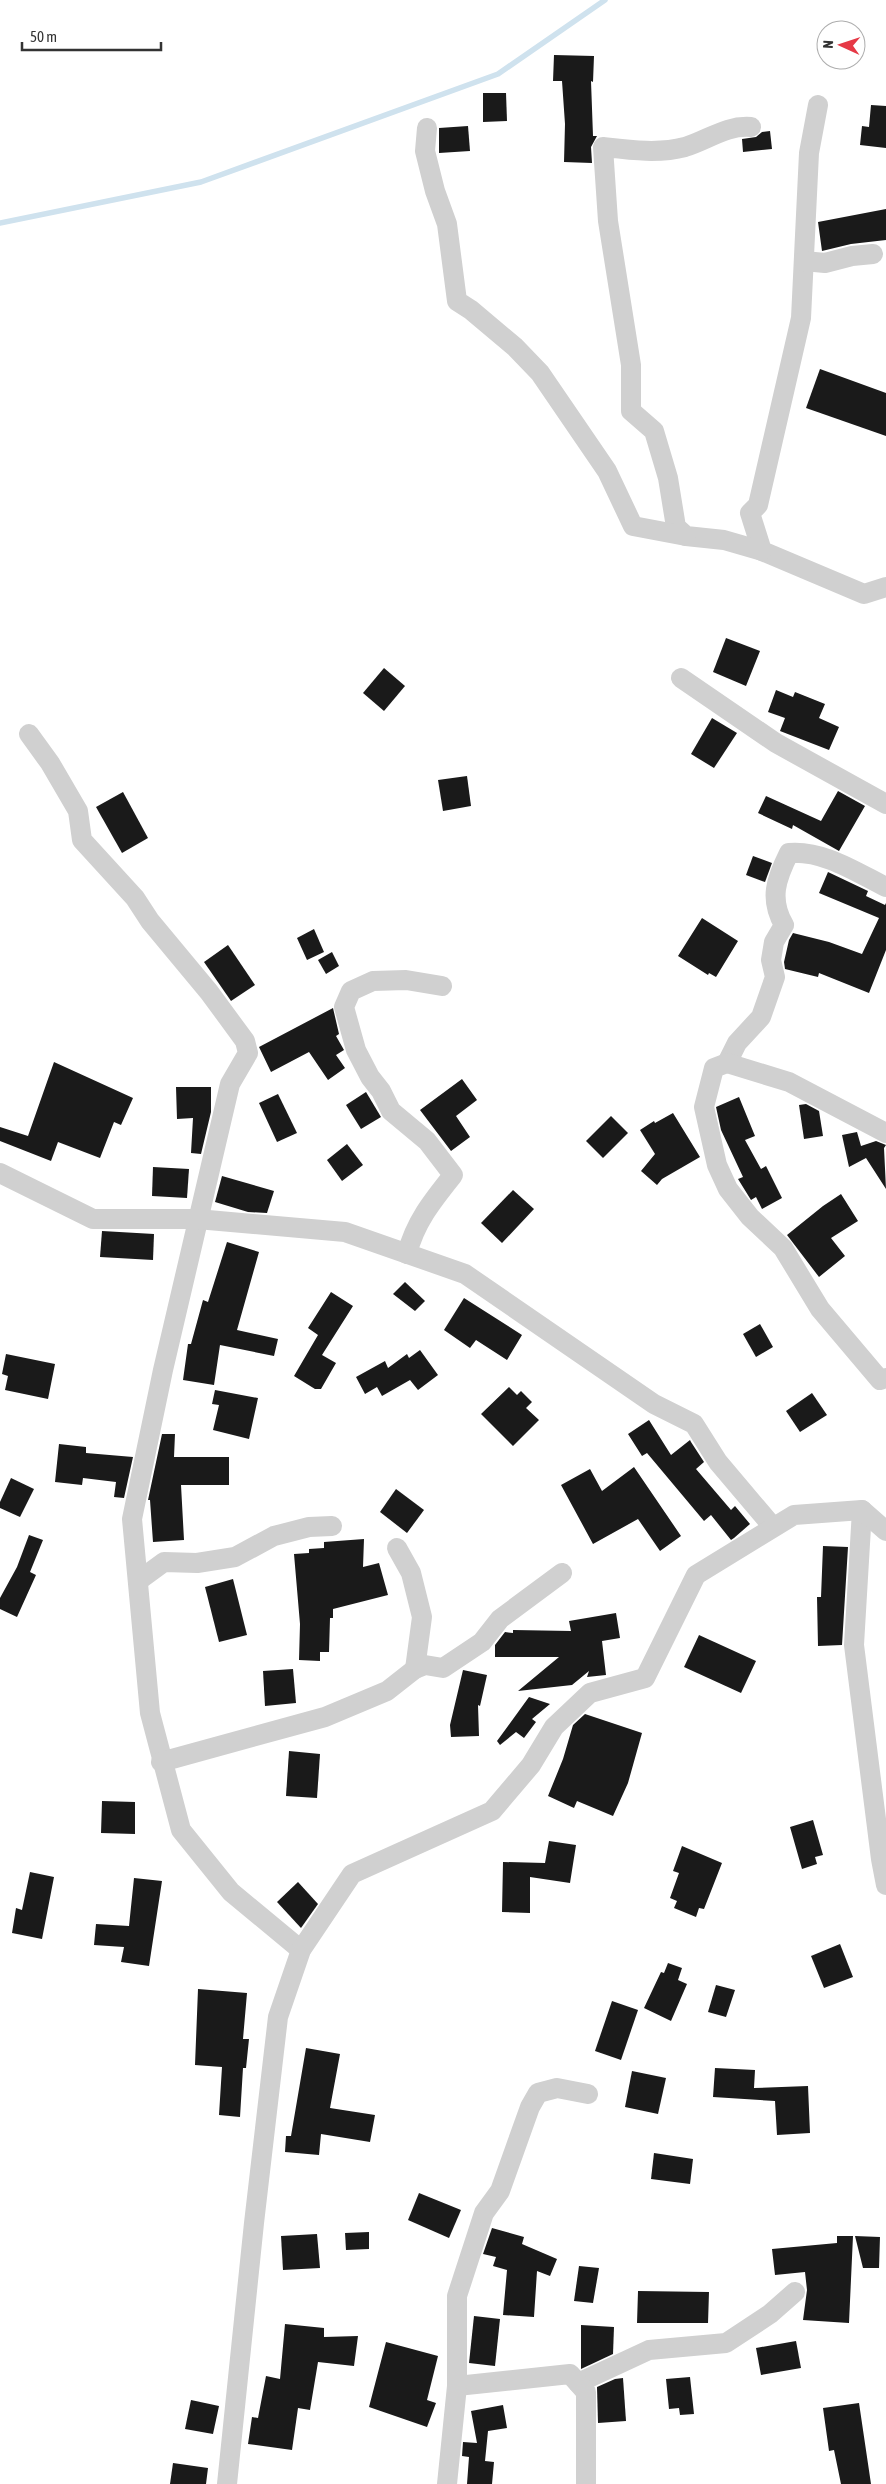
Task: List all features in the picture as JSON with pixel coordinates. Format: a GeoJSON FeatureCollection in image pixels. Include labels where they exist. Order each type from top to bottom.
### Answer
{"type":"FeatureCollection","features":[{"type":"Feature","properties":{"kind":"street"},"geometry":{"type":"LineString","coordinates":[[762,551],[750,513],[758,505],[801,318],[810,152],[818,105]]}},
{"type":"Feature","properties":{"kind":"street"},"geometry":{"type":"LineString","coordinates":[[686,536],[676,527],[668,478],[654,431],[631,411],[631,365],[608,221],[603,147],[641,151],[684,147],[738,126],[751,127]]}},
{"type":"Feature","properties":{"kind":"street"},"geometry":{"type":"LineString","coordinates":[[427,128],[425,151],[435,191],[447,224],[457,301],[471,310],[515,347],[540,373],[607,471],[633,526],[686,536],[724,540],[762,551],[864,594],[886,587]]}},
{"type":"Feature","properties":{"kind":"street"},"geometry":{"type":"LineString","coordinates":[[804,261],[824,263],[852,256],[873,254]]}},
{"type":"Feature","properties":{"kind":"street"},"geometry":{"type":"LineString","coordinates":[[681,678],[776,743],[886,804]]}},
{"type":"Feature","properties":{"kind":"street"},"geometry":{"type":"LineString","coordinates":[[29,734],[50,763],[78,811],[82,840],[135,898],[150,921],[209,992],[245,1041],[248,1053],[230,1084],[214,1159],[197,1219],[132,1519],[150,1713],[161,1762],[181,1830],[231,1892],[301,1950]]}},
{"type":"Feature","properties":{"kind":"street"},"geometry":{"type":"LineString","coordinates":[[727,1063],[737,1043],[760,1017],[775,977],[771,960],[774,942],[784,926],[776,911],[776,891],[781,869],[789,853],[805,852],[831,861],[886,887]]}},
{"type":"Feature","properties":{"kind":"street"},"geometry":{"type":"LineString","coordinates":[[407,1254],[412,1233],[429,1205],[453,1175],[427,1141],[391,1111],[356,1050],[344,1007],[351,991],[373,981],[406,980],[442,986]]}},
{"type":"Feature","properties":{"kind":"street"},"geometry":{"type":"LineString","coordinates":[[886,1132],[789,1082],[727,1063],[714,1068],[704,1106],[718,1165],[728,1189],[750,1217],[783,1248],[820,1309],[880,1380],[886,1378]]}},
{"type":"Feature","properties":{"kind":"street"},"geometry":{"type":"LineString","coordinates":[[0,1173],[93,1219],[197,1219],[345,1232],[465,1274],[654,1404],[694,1424],[718,1462],[773,1528]]}},
{"type":"Feature","properties":{"kind":"street"},"geometry":{"type":"LineString","coordinates":[[862,1510],[854,1645],[881,1859],[886,1885]]}},
{"type":"Feature","properties":{"kind":"street"},"geometry":{"type":"LineString","coordinates":[[228,2484],[254,2222],[278,2017],[301,1950],[352,1874],[492,1811],[532,1765],[554,1727],[590,1693],[646,1678],[696,1576],[794,1515],[862,1510],[886,1531]]}},
{"type":"Feature","properties":{"kind":"street"},"geometry":{"type":"LineString","coordinates":[[138,1581],[164,1562],[198,1563],[235,1557],[274,1536],[309,1527],[332,1526]]}},
{"type":"Feature","properties":{"kind":"street"},"geometry":{"type":"LineString","coordinates":[[397,1548],[411,1573],[422,1618],[415,1668]]}},
{"type":"Feature","properties":{"kind":"street"},"geometry":{"type":"LineString","coordinates":[[161,1762],[325,1717],[387,1691],[415,1668],[426,1665],[443,1668],[482,1642],[500,1619],[562,1573]]}},
{"type":"Feature","properties":{"kind":"street"},"geometry":{"type":"LineString","coordinates":[[447,2484],[457,2386],[457,2296],[484,2213],[500,2191],[530,2107],[538,2093],[558,2088],[588,2094]]}},
{"type":"Feature","properties":{"kind":"street"},"geometry":{"type":"LineString","coordinates":[[578,2383],[649,2350],[726,2343],[770,2314],[796,2292]]}},
{"type":"Feature","properties":{"kind":"street"},"geometry":{"type":"LineString","coordinates":[[457,2386],[570,2374],[586,2392],[586,2484]]}},
{"type":"Feature","properties":{"kind":"building"},"geometry":{"type":"Polygon","coordinates":[[[554,55],[594,56],[593,82],[591,81],[593,136],[597,136],[591,147],[592,163],[564,162],[565,124],[562,81],[553,81],[554,55]]]}},
{"type":"Feature","properties":{"kind":"building"},"geometry":{"type":"Polygon","coordinates":[[[483,93],[506,93],[507,121],[483,122],[483,93]]]}},
{"type":"Feature","properties":{"kind":"building"},"geometry":{"type":"Polygon","coordinates":[[[871,105],[886,106],[886,148],[860,145],[862,126],[869,127],[871,105]]]}},
{"type":"Feature","properties":{"kind":"building"},"geometry":{"type":"Polygon","coordinates":[[[468,126],[470,151],[439,153],[439,128],[468,126]]]}},
{"type":"Feature","properties":{"kind":"building"},"geometry":{"type":"Polygon","coordinates":[[[770,131],[772,149],[743,152],[742,139],[756,137],[762,132],[770,131]]]}},
{"type":"Feature","properties":{"kind":"building"},"geometry":{"type":"Polygon","coordinates":[[[886,209],[886,240],[851,244],[822,251],[818,222],[886,209]]]}},
{"type":"Feature","properties":{"kind":"building"},"geometry":{"type":"Polygon","coordinates":[[[820,369],[886,393],[886,436],[806,408],[820,369]]]}},
{"type":"Feature","properties":{"kind":"building"},"geometry":{"type":"Polygon","coordinates":[[[726,638],[760,651],[746,686],[713,672],[726,638]]]}},
{"type":"Feature","properties":{"kind":"building"},"geometry":{"type":"Polygon","coordinates":[[[384,668],[405,686],[384,711],[363,693],[384,668]]]}},
{"type":"Feature","properties":{"kind":"building"},"geometry":{"type":"Polygon","coordinates":[[[776,690],[793,697],[795,692],[825,704],[819,718],[839,727],[829,750],[780,731],[785,718],[768,712],[776,690]]]}},
{"type":"Feature","properties":{"kind":"building"},"geometry":{"type":"Polygon","coordinates":[[[712,718],[737,733],[714,768],[691,754],[712,718]]]}},
{"type":"Feature","properties":{"kind":"building"},"geometry":{"type":"Polygon","coordinates":[[[467,776],[471,806],[443,811],[438,780],[467,776]]]}},
{"type":"Feature","properties":{"kind":"building"},"geometry":{"type":"Polygon","coordinates":[[[838,791],[865,806],[839,851],[793,825],[792,829],[758,813],[766,796],[821,821],[838,791]]]}},
{"type":"Feature","properties":{"kind":"building"},"geometry":{"type":"Polygon","coordinates":[[[123,792],[148,838],[122,853],[96,807],[123,792]]]}},
{"type":"Feature","properties":{"kind":"building"},"geometry":{"type":"Polygon","coordinates":[[[753,856],[772,863],[765,882],[746,875],[753,856]]]}},
{"type":"Feature","properties":{"kind":"building"},"geometry":{"type":"Polygon","coordinates":[[[828,872],[868,891],[866,896],[885,905],[886,903],[886,950],[869,993],[819,973],[818,977],[785,969],[784,962],[789,940],[793,933],[829,942],[862,954],[879,918],[819,893],[828,872]]]}},
{"type":"Feature","properties":{"kind":"building"},"geometry":{"type":"Polygon","coordinates":[[[702,918],[738,941],[716,977],[709,973],[708,975],[678,956],[702,918]]]}},
{"type":"Feature","properties":{"kind":"building"},"geometry":{"type":"Polygon","coordinates":[[[314,929],[324,952],[307,960],[297,938],[314,929]]]}},
{"type":"Feature","properties":{"kind":"building"},"geometry":{"type":"Polygon","coordinates":[[[228,945],[255,985],[231,1001],[204,962],[228,945]]]}},
{"type":"Feature","properties":{"kind":"building"},"geometry":{"type":"Polygon","coordinates":[[[332,952],[339,966],[326,974],[318,960],[332,952]]]}},
{"type":"Feature","properties":{"kind":"building"},"geometry":{"type":"Polygon","coordinates":[[[333,1008],[339,1034],[336,1036],[344,1050],[336,1055],[345,1068],[328,1080],[309,1052],[271,1072],[259,1047],[333,1008]]]}},
{"type":"Feature","properties":{"kind":"building"},"geometry":{"type":"Polygon","coordinates":[[[54,1062],[133,1098],[121,1125],[114,1122],[100,1158],[58,1142],[51,1161],[0,1141],[0,1127],[28,1136],[54,1062]]]}},
{"type":"Feature","properties":{"kind":"building"},"geometry":{"type":"Polygon","coordinates":[[[462,1079],[477,1100],[456,1116],[470,1137],[451,1151],[420,1110],[462,1079]]]}},
{"type":"Feature","properties":{"kind":"building"},"geometry":{"type":"Polygon","coordinates":[[[176,1087],[211,1087],[211,1112],[201,1154],[191,1153],[193,1118],[177,1119],[176,1087]]]}},
{"type":"Feature","properties":{"kind":"building"},"geometry":{"type":"Polygon","coordinates":[[[366,1092],[381,1117],[361,1129],[346,1105],[366,1092]]]}},
{"type":"Feature","properties":{"kind":"building"},"geometry":{"type":"Polygon","coordinates":[[[278,1094],[297,1133],[277,1142],[259,1103],[278,1094]]]}},
{"type":"Feature","properties":{"kind":"building"},"geometry":{"type":"Polygon","coordinates":[[[739,1097],[755,1136],[745,1140],[761,1169],[766,1166],[782,1198],[762,1209],[756,1197],[751,1200],[738,1179],[743,1177],[721,1130],[716,1107],[739,1097]]]}},
{"type":"Feature","properties":{"kind":"building"},"geometry":{"type":"Polygon","coordinates":[[[806,1104],[819,1111],[823,1136],[804,1139],[799,1105],[806,1104]]]}},
{"type":"Feature","properties":{"kind":"building"},"geometry":{"type":"Polygon","coordinates":[[[673,1113],[700,1157],[662,1179],[657,1185],[641,1171],[655,1154],[640,1130],[654,1121],[655,1123],[673,1113]]]}},
{"type":"Feature","properties":{"kind":"building"},"geometry":{"type":"Polygon","coordinates":[[[611,1116],[628,1133],[603,1158],[586,1141],[611,1116]]]}},
{"type":"Feature","properties":{"kind":"building"},"geometry":{"type":"Polygon","coordinates":[[[857,1132],[861,1146],[876,1141],[886,1145],[884,1148],[886,1189],[866,1158],[849,1167],[842,1135],[857,1132]]]}},
{"type":"Feature","properties":{"kind":"building"},"geometry":{"type":"Polygon","coordinates":[[[347,1144],[363,1165],[342,1181],[327,1160],[347,1144]]]}},
{"type":"Feature","properties":{"kind":"building"},"geometry":{"type":"Polygon","coordinates":[[[153,1167],[189,1169],[187,1198],[152,1196],[153,1167]]]}},
{"type":"Feature","properties":{"kind":"building"},"geometry":{"type":"Polygon","coordinates":[[[222,1176],[274,1191],[267,1213],[248,1212],[215,1202],[222,1176]]]}},
{"type":"Feature","properties":{"kind":"building"},"geometry":{"type":"Polygon","coordinates":[[[513,1190],[534,1209],[502,1243],[481,1223],[513,1190]]]}},
{"type":"Feature","properties":{"kind":"building"},"geometry":{"type":"Polygon","coordinates":[[[841,1194],[858,1221],[831,1238],[845,1256],[819,1277],[787,1235],[841,1194]]]}},
{"type":"Feature","properties":{"kind":"building"},"geometry":{"type":"Polygon","coordinates":[[[102,1231],[154,1234],[153,1260],[100,1257],[102,1231]]]}},
{"type":"Feature","properties":{"kind":"building"},"geometry":{"type":"Polygon","coordinates":[[[227,1242],[259,1252],[237,1330],[278,1339],[274,1356],[220,1345],[214,1385],[183,1380],[188,1344],[191,1344],[203,1300],[208,1302],[227,1242]]]}},
{"type":"Feature","properties":{"kind":"building"},"geometry":{"type":"Polygon","coordinates":[[[405,1282],[425,1301],[415,1311],[393,1294],[405,1282]]]}},
{"type":"Feature","properties":{"kind":"building"},"geometry":{"type":"Polygon","coordinates":[[[331,1292],[353,1306],[322,1355],[336,1363],[321,1389],[315,1389],[294,1376],[318,1335],[308,1328],[331,1292]]]}},
{"type":"Feature","properties":{"kind":"building"},"geometry":{"type":"Polygon","coordinates":[[[464,1298],[522,1335],[507,1360],[476,1340],[470,1348],[444,1330],[464,1298]]]}},
{"type":"Feature","properties":{"kind":"building"},"geometry":{"type":"Polygon","coordinates":[[[760,1324],[773,1347],[756,1357],[743,1334],[760,1324]]]}},
{"type":"Feature","properties":{"kind":"building"},"geometry":{"type":"Polygon","coordinates":[[[420,1350],[438,1375],[418,1390],[410,1380],[382,1396],[377,1387],[365,1394],[356,1377],[385,1361],[388,1368],[407,1354],[409,1358],[420,1350]]]}},
{"type":"Feature","properties":{"kind":"building"},"geometry":{"type":"Polygon","coordinates":[[[6,1354],[55,1364],[48,1399],[5,1390],[8,1376],[2,1374],[6,1354]]]}},
{"type":"Feature","properties":{"kind":"building"},"geometry":{"type":"Polygon","coordinates":[[[509,1387],[517,1395],[521,1391],[532,1402],[526,1408],[539,1420],[513,1446],[481,1414],[509,1387]]]}},
{"type":"Feature","properties":{"kind":"building"},"geometry":{"type":"Polygon","coordinates":[[[215,1390],[258,1398],[249,1439],[213,1430],[219,1405],[212,1404],[215,1390]]]}},
{"type":"Feature","properties":{"kind":"building"},"geometry":{"type":"Polygon","coordinates":[[[812,1393],[827,1415],[800,1432],[786,1411],[812,1393]]]}},
{"type":"Feature","properties":{"kind":"building"},"geometry":{"type":"Polygon","coordinates":[[[649,1420],[671,1455],[690,1440],[704,1462],[696,1469],[731,1510],[735,1506],[750,1524],[734,1538],[731,1540],[711,1515],[704,1521],[647,1453],[642,1456],[628,1434],[649,1420]]]}},
{"type":"Feature","properties":{"kind":"building"},"geometry":{"type":"Polygon","coordinates":[[[162,1434],[175,1434],[174,1457],[229,1457],[229,1485],[181,1485],[184,1540],[153,1542],[150,1500],[148,1500],[162,1434]]]}},
{"type":"Feature","properties":{"kind":"building"},"geometry":{"type":"Polygon","coordinates":[[[59,1444],[86,1447],[86,1453],[133,1457],[124,1498],[114,1497],[116,1482],[83,1478],[82,1485],[55,1482],[59,1444]]]}},
{"type":"Feature","properties":{"kind":"building"},"geometry":{"type":"Polygon","coordinates":[[[634,1467],[681,1536],[660,1551],[638,1519],[593,1544],[561,1485],[590,1469],[602,1491],[634,1467]]]}},
{"type":"Feature","properties":{"kind":"building"},"geometry":{"type":"Polygon","coordinates":[[[11,1478],[34,1489],[20,1517],[0,1508],[0,1502],[11,1478]]]}},
{"type":"Feature","properties":{"kind":"building"},"geometry":{"type":"Polygon","coordinates":[[[396,1489],[424,1510],[407,1533],[380,1512],[396,1489]]]}},
{"type":"Feature","properties":{"kind":"building"},"geometry":{"type":"Polygon","coordinates":[[[29,1535],[43,1540],[30,1572],[36,1575],[17,1617],[0,1609],[0,1598],[17,1567],[29,1535]]]}},
{"type":"Feature","properties":{"kind":"building"},"geometry":{"type":"Polygon","coordinates":[[[364,1539],[363,1567],[379,1563],[388,1595],[333,1609],[333,1618],[330,1618],[329,1652],[320,1652],[320,1661],[299,1660],[300,1624],[294,1554],[309,1553],[309,1549],[324,1548],[324,1542],[364,1539]]]}},
{"type":"Feature","properties":{"kind":"building"},"geometry":{"type":"Polygon","coordinates":[[[823,1546],[848,1547],[842,1645],[818,1646],[817,1597],[821,1597],[823,1546]]]}},
{"type":"Feature","properties":{"kind":"building"},"geometry":{"type":"Polygon","coordinates":[[[233,1579],[247,1635],[219,1642],[205,1587],[233,1579]]]}},
{"type":"Feature","properties":{"kind":"building"},"geometry":{"type":"Polygon","coordinates":[[[616,1613],[620,1638],[602,1641],[606,1675],[587,1677],[589,1671],[572,1685],[518,1691],[559,1657],[495,1657],[495,1645],[505,1632],[513,1633],[513,1630],[571,1631],[569,1621],[616,1613]]]}},
{"type":"Feature","properties":{"kind":"building"},"geometry":{"type":"Polygon","coordinates":[[[699,1635],[756,1661],[741,1693],[684,1667],[699,1635]]]}},
{"type":"Feature","properties":{"kind":"building"},"geometry":{"type":"Polygon","coordinates":[[[293,1669],[296,1703],[265,1706],[263,1671],[293,1669]]]}},
{"type":"Feature","properties":{"kind":"building"},"geometry":{"type":"Polygon","coordinates":[[[463,1670],[487,1675],[480,1706],[478,1705],[479,1736],[451,1737],[450,1725],[463,1670]]]}},
{"type":"Feature","properties":{"kind":"building"},"geometry":{"type":"Polygon","coordinates":[[[529,1697],[550,1704],[532,1719],[536,1722],[524,1738],[516,1732],[500,1745],[497,1741],[529,1697]]]}},
{"type":"Feature","properties":{"kind":"building"},"geometry":{"type":"Polygon","coordinates":[[[585,1714],[642,1733],[628,1783],[613,1816],[577,1801],[574,1808],[548,1796],[563,1759],[573,1725],[585,1714]]]}},
{"type":"Feature","properties":{"kind":"building"},"geometry":{"type":"Polygon","coordinates":[[[289,1751],[320,1754],[317,1798],[286,1796],[289,1751]]]}},
{"type":"Feature","properties":{"kind":"building"},"geometry":{"type":"Polygon","coordinates":[[[102,1801],[135,1802],[135,1834],[101,1833],[102,1801]]]}},
{"type":"Feature","properties":{"kind":"building"},"geometry":{"type":"Polygon","coordinates":[[[813,1820],[823,1855],[815,1857],[817,1864],[802,1869],[790,1827],[813,1820]]]}},
{"type":"Feature","properties":{"kind":"building"},"geometry":{"type":"Polygon","coordinates":[[[549,1841],[576,1845],[570,1883],[530,1877],[530,1913],[502,1912],[503,1862],[545,1863],[549,1841]]]}},
{"type":"Feature","properties":{"kind":"building"},"geometry":{"type":"Polygon","coordinates":[[[682,1846],[722,1863],[704,1909],[699,1908],[696,1917],[674,1908],[677,1901],[670,1898],[679,1873],[673,1871],[682,1846]]]}},
{"type":"Feature","properties":{"kind":"building"},"geometry":{"type":"Polygon","coordinates":[[[30,1872],[54,1877],[42,1939],[12,1933],[16,1908],[22,1910],[30,1872]]]}},
{"type":"Feature","properties":{"kind":"building"},"geometry":{"type":"Polygon","coordinates":[[[134,1878],[162,1881],[149,1966],[121,1962],[124,1947],[94,1945],[96,1924],[129,1926],[134,1878]]]}},
{"type":"Feature","properties":{"kind":"building"},"geometry":{"type":"Polygon","coordinates":[[[298,1882],[318,1904],[301,1928],[277,1902],[298,1882]]]}},
{"type":"Feature","properties":{"kind":"building"},"geometry":{"type":"Polygon","coordinates":[[[840,1944],[853,1977],[824,1988],[811,1956],[840,1944]]]}},
{"type":"Feature","properties":{"kind":"building"},"geometry":{"type":"Polygon","coordinates":[[[668,1963],[682,1968],[678,1980],[687,1984],[671,2021],[644,2008],[661,1972],[664,1973],[668,1963]]]}},
{"type":"Feature","properties":{"kind":"building"},"geometry":{"type":"Polygon","coordinates":[[[716,1985],[735,1990],[726,2017],[708,2012],[716,1985]]]}},
{"type":"Feature","properties":{"kind":"building"},"geometry":{"type":"Polygon","coordinates":[[[198,1989],[247,1993],[243,2039],[249,2039],[246,2068],[243,2068],[240,2117],[219,2115],[222,2067],[195,2065],[198,1989]]]}},
{"type":"Feature","properties":{"kind":"building"},"geometry":{"type":"Polygon","coordinates":[[[612,2001],[638,2010],[621,2060],[595,2051],[612,2001]]]}},
{"type":"Feature","properties":{"kind":"building"},"geometry":{"type":"Polygon","coordinates":[[[306,2048],[340,2054],[330,2108],[375,2115],[370,2142],[321,2134],[319,2155],[285,2152],[286,2136],[291,2136],[306,2048]]]}},
{"type":"Feature","properties":{"kind":"building"},"geometry":{"type":"Polygon","coordinates":[[[715,2068],[755,2070],[754,2088],[808,2086],[810,2133],[777,2135],[775,2101],[713,2097],[715,2068]]]}},
{"type":"Feature","properties":{"kind":"building"},"geometry":{"type":"Polygon","coordinates":[[[632,2071],[666,2078],[658,2114],[625,2107],[632,2071]]]}},
{"type":"Feature","properties":{"kind":"building"},"geometry":{"type":"Polygon","coordinates":[[[654,2153],[693,2159],[690,2184],[651,2179],[654,2153]]]}},
{"type":"Feature","properties":{"kind":"building"},"geometry":{"type":"Polygon","coordinates":[[[419,2193],[461,2210],[449,2238],[408,2220],[419,2193]]]}},
{"type":"Feature","properties":{"kind":"building"},"geometry":{"type":"Polygon","coordinates":[[[492,2228],[524,2237],[522,2244],[557,2259],[550,2276],[537,2271],[534,2317],[503,2315],[507,2270],[493,2266],[496,2257],[483,2254],[492,2228]]]}},
{"type":"Feature","properties":{"kind":"building"},"geometry":{"type":"Polygon","coordinates":[[[369,2232],[369,2249],[346,2250],[345,2233],[369,2232]]]}},
{"type":"Feature","properties":{"kind":"building"},"geometry":{"type":"Polygon","coordinates":[[[317,2234],[320,2268],[283,2270],[281,2236],[317,2234]]]}},
{"type":"Feature","properties":{"kind":"building"},"geometry":{"type":"Polygon","coordinates":[[[837,2236],[853,2236],[849,2323],[803,2320],[807,2290],[805,2272],[775,2275],[772,2249],[837,2243],[837,2236]]]}},
{"type":"Feature","properties":{"kind":"building"},"geometry":{"type":"Polygon","coordinates":[[[855,2236],[880,2237],[879,2268],[863,2268],[855,2236]]]}},
{"type":"Feature","properties":{"kind":"building"},"geometry":{"type":"Polygon","coordinates":[[[579,2266],[599,2268],[593,2303],[574,2301],[579,2266]]]}},
{"type":"Feature","properties":{"kind":"building"},"geometry":{"type":"Polygon","coordinates":[[[638,2291],[709,2292],[708,2323],[637,2323],[638,2291]]]}},
{"type":"Feature","properties":{"kind":"building"},"geometry":{"type":"Polygon","coordinates":[[[474,2316],[500,2319],[495,2366],[469,2363],[474,2316]]]}},
{"type":"Feature","properties":{"kind":"building"},"geometry":{"type":"Polygon","coordinates":[[[285,2324],[324,2328],[324,2337],[358,2336],[354,2366],[318,2362],[310,2410],[298,2408],[292,2450],[248,2444],[252,2417],[258,2418],[266,2376],[280,2379],[285,2324]]]}},
{"type":"Feature","properties":{"kind":"building"},"geometry":{"type":"Polygon","coordinates":[[[581,2325],[614,2327],[613,2354],[581,2369],[581,2325]]]}},
{"type":"Feature","properties":{"kind":"building"},"geometry":{"type":"Polygon","coordinates":[[[796,2341],[801,2368],[761,2375],[756,2348],[796,2341]]]}},
{"type":"Feature","properties":{"kind":"building"},"geometry":{"type":"Polygon","coordinates":[[[386,2342],[438,2356],[427,2400],[436,2403],[427,2427],[369,2407],[386,2342]]]}},
{"type":"Feature","properties":{"kind":"building"},"geometry":{"type":"Polygon","coordinates":[[[690,2377],[694,2414],[680,2415],[679,2408],[669,2409],[666,2379],[690,2377]]]}},
{"type":"Feature","properties":{"kind":"building"},"geometry":{"type":"Polygon","coordinates":[[[623,2378],[626,2421],[598,2423],[597,2387],[615,2379],[623,2378]]]}},
{"type":"Feature","properties":{"kind":"building"},"geometry":{"type":"Polygon","coordinates":[[[191,2400],[219,2406],[213,2434],[185,2429],[191,2400]]]}},
{"type":"Feature","properties":{"kind":"building"},"geometry":{"type":"Polygon","coordinates":[[[859,2403],[871,2484],[841,2484],[834,2450],[829,2451],[823,2408],[859,2403]]]}},
{"type":"Feature","properties":{"kind":"building"},"geometry":{"type":"Polygon","coordinates":[[[503,2405],[507,2428],[488,2431],[485,2461],[494,2462],[492,2484],[467,2484],[469,2457],[462,2456],[463,2442],[477,2443],[471,2411],[503,2405]]]}},
{"type":"Feature","properties":{"kind":"building"},"geometry":{"type":"Polygon","coordinates":[[[173,2463],[208,2468],[206,2484],[170,2484],[173,2463]]]}},
{"type":"Feature","properties":{"kind":"waterway"},"geometry":{"type":"LineString","coordinates":[[0,223],[201,182],[498,74],[605,0]]}}]}
